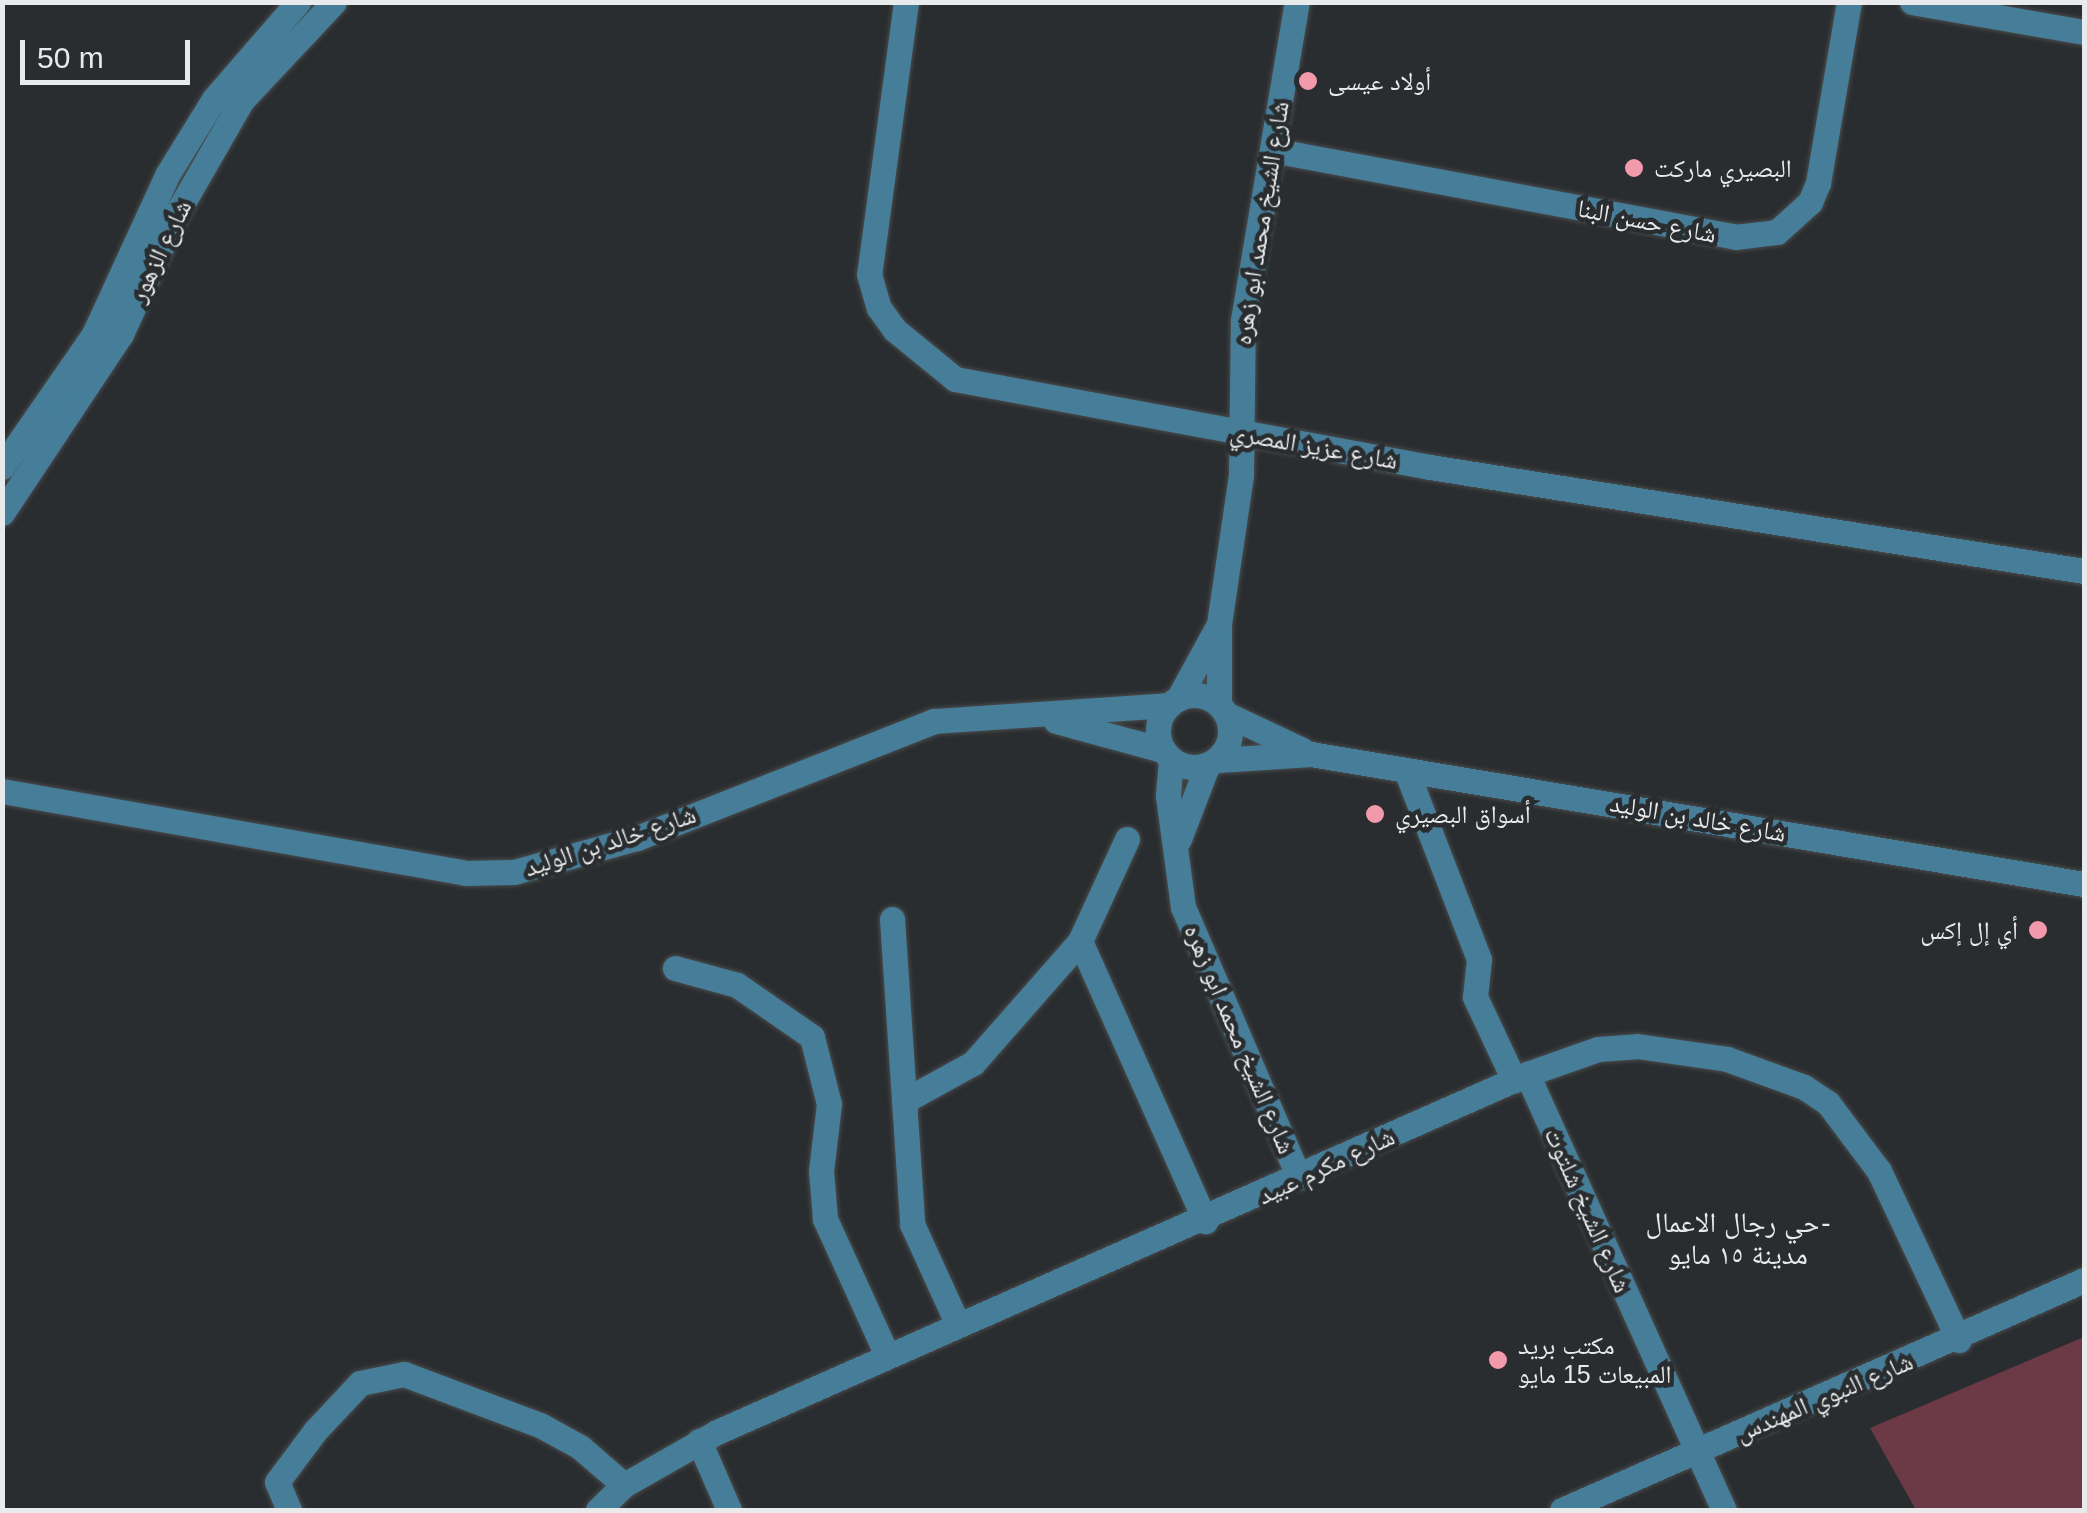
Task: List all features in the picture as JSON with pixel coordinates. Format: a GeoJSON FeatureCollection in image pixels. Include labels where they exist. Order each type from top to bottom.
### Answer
{"type":"FeatureCollection","features":[{"type":"Feature","properties":{"kind":"street","name":"شارع الزهور"},"geometry":{"type":"LineString","coordinates":[[2,467],[94,334],[167,174],[214,99],[298,2]]}},
{"type":"Feature","properties":{"kind":"street","name":"شارع الزهور"},"geometry":{"type":"LineString","coordinates":[[2,513],[120,334],[177,212],[242,100],[334,2]]}},
{"type":"Feature","properties":{"kind":"street","name":"شارع عزيز المصري"},"geometry":{"type":"LineString","coordinates":[[906,2],[869,245],[868,274],[879,308],[895,330],[934,368],[979,387],[2084,572]]}},
{"type":"Feature","properties":{"kind":"street","name":"شارع الشيخ محمد ابو زهره"},"geometry":{"type":"LineString","coordinates":[[1223,709],[1219,624],[1238,510],[1242,320],[1297,2]]}},
{"type":"Feature","properties":{"kind":"street","name":"شارع حسن البنا"},"geometry":{"type":"LineString","coordinates":[[1272,150],[1757,237],[1797,218],[1818,184],[1849,2]]}},
{"type":"Feature","properties":{"kind":"street"},"geometry":{"type":"LineString","coordinates":[[1912,2],[2084,32]]}},
{"type":"Feature","properties":{"kind":"street","name":"شارع الشيخ محمد ابو زهره"},"geometry":{"type":"LineString","coordinates":[[1173,702],[1219,624]]}},
{"type":"Feature","properties":{"kind":"street"},"geometry":{"type":"LineString","coordinates":[[1199,695],[1223,709],[1230,739],[1212,763],[1167,755],[1159,722],[1173,702],[1199,695]]}},
{"type":"Feature","properties":{"kind":"street","name":"شارع خالد بن الوليد"},"geometry":{"type":"LineString","coordinates":[[2,792],[464,873],[514,872],[637,838],[934,721],[1173,702]]}},
{"type":"Feature","properties":{"kind":"street","name":"شارع خالد بن الوليد"},"geometry":{"type":"LineString","coordinates":[[1223,709],[1312,754]]}},
{"type":"Feature","properties":{"kind":"street","name":"شارع خالد بن الوليد"},"geometry":{"type":"LineString","coordinates":[[1027,714],[1167,755]]}},
{"type":"Feature","properties":{"kind":"street","name":"شارع خالد بن الوليد"},"geometry":{"type":"LineString","coordinates":[[1212,763],[1312,754],[2084,884]]}},
{"type":"Feature","properties":{"kind":"street","name":"شارع الشيخ محمد ابو زهره"},"geometry":{"type":"LineString","coordinates":[[1167,755],[1168,796],[1179,840],[1183,907],[1300,1177]]}},
{"type":"Feature","properties":{"kind":"street","name":"شارع الشيخ محمد ابو زهره"},"geometry":{"type":"LineString","coordinates":[[1179,840],[1212,763]]}},
{"type":"Feature","properties":{"kind":"street","name":"شارع الشيخ شلتوت"},"geometry":{"type":"LineString","coordinates":[[1406,770],[1479,959],[1475,997],[1520,1077],[1724,1510]]}},
{"type":"Feature","properties":{"kind":"street"},"geometry":{"type":"LineString","coordinates":[[904,1101],[973,1063],[1080,941],[1127,838]]}},
{"type":"Feature","properties":{"kind":"street"},"geometry":{"type":"LineString","coordinates":[[892,919],[912,1224],[958,1325]]}},
{"type":"Feature","properties":{"kind":"street"},"geometry":{"type":"LineString","coordinates":[[1080,941],[1205,1221]]}},
{"type":"Feature","properties":{"kind":"street"},"geometry":{"type":"LineString","coordinates":[[675,968],[738,986],[812,1037],[829,1104],[822,1171],[825,1218],[886,1355]]}},
{"type":"Feature","properties":{"kind":"street","name":"شارع مكرم عبيد"},"geometry":{"type":"LineString","coordinates":[[598,1510],[624,1485],[700,1441],[886,1355],[1205,1221],[1520,1077],[1598,1049],[1637,1046],[1727,1059],[1804,1087],[1851,1126],[1879,1171],[1959,1340]]}},
{"type":"Feature","properties":{"kind":"street","name":"شارع النبوي المهندس"},"geometry":{"type":"LineString","coordinates":[[1562,1510],[1959,1340],[2084,1280]]}},
{"type":"Feature","properties":{"kind":"street"},"geometry":{"type":"LineString","coordinates":[[290,1510],[277,1482],[360,1383],[404,1374],[448,1386],[580,1447],[624,1485]]}},
{"type":"Feature","properties":{"kind":"street"},"geometry":{"type":"LineString","coordinates":[[700,1441],[729,1510]]}},
{"type":"Feature","properties":{"kind":"shaded area"},"geometry":{"type":"Polygon","coordinates":[[[2084,1337],[2084,1510],[1916,1510],[1870,1428],[2084,1337]]]}},
{"type":"Feature","properties":{"kind":"place","name":"أولاد عيسى"},"geometry":{"type":"Point","coordinates":[1308,81]}},
{"type":"Feature","properties":{"kind":"place","name":"البصيري ماركت"},"geometry":{"type":"Point","coordinates":[1634,168]}},
{"type":"Feature","properties":{"kind":"place","name":"أسواق البصيري"},"geometry":{"type":"Point","coordinates":[1375,814]}},
{"type":"Feature","properties":{"kind":"place","name":"أي إل إكس"},"geometry":{"type":"Point","coordinates":[2038,930]}},
{"type":"Feature","properties":{"kind":"place","name":"مكتب بريد المبيعات 15 مايو"},"geometry":{"type":"Point","coordinates":[1498,1360]}},
{"type":"Feature","properties":{"kind":"district","name":"حي رجال الاعمال- مدينة ١٥ مايو"},"geometry":{"type":"Point","coordinates":[1738,1239]}}]}
